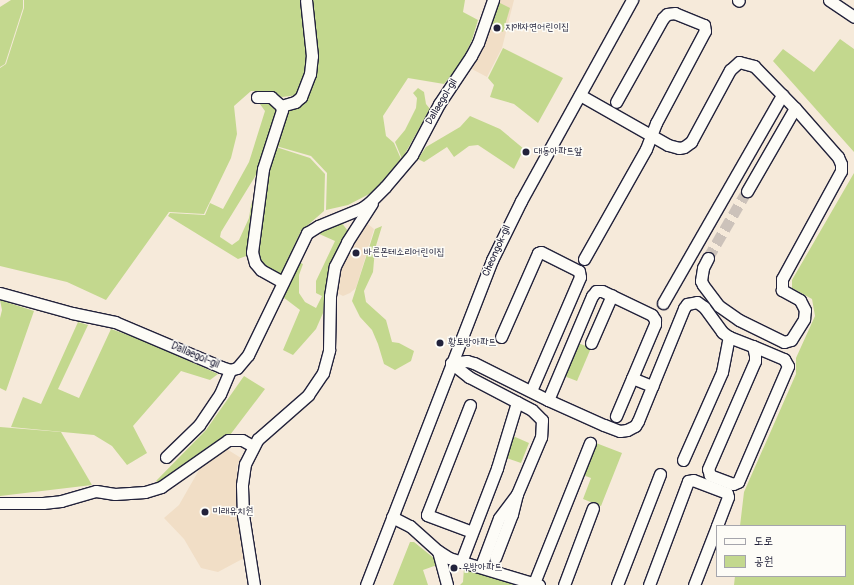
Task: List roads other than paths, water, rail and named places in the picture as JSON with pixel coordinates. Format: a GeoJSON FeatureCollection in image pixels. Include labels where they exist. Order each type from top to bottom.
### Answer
{"type":"FeatureCollection","features":[{"type":"Feature","properties":{"kind":"street"},"geometry":{"type":"LineString","coordinates":[[281,106],[295,102],[301,97],[310,74],[312,56],[306,0]]}},
{"type":"Feature","properties":{"kind":"street","name":"Dallaegol-gil"},"geometry":{"type":"LineString","coordinates":[[254,585],[245,539],[242,502],[243,473],[254,446],[268,429],[308,395],[323,373],[329,350],[330,296],[335,266],[347,242],[377,196],[412,155],[439,104],[471,56],[478,43],[493,0]]}},
{"type":"Feature","properties":{"kind":"street","name":"Cheongok-gil"},"geometry":{"type":"LineString","coordinates":[[366,585],[451,363],[506,230],[632,0]]}},
{"type":"Feature","properties":{"kind":"street"},"geometry":{"type":"LineString","coordinates":[[829,0],[854,17]]}},
{"type":"Feature","properties":{"kind":"street"},"geometry":{"type":"LineString","coordinates":[[584,259],[646,149],[656,123],[705,31],[704,25],[675,13],[667,14],[663,18],[616,102]]}},
{"type":"Feature","properties":{"kind":"street"},"geometry":{"type":"LineString","coordinates":[[580,95],[675,147],[687,146],[691,142],[730,70],[740,62],[754,66],[795,108],[838,157],[842,168],[782,279],[782,290],[800,300],[805,310],[804,319],[793,339],[789,342],[784,342],[739,320],[719,306],[702,285],[701,281],[703,268],[708,258]]}},
{"type":"Feature","properties":{"kind":"street"},"geometry":{"type":"LineString","coordinates":[[663,303],[782,95]]}},
{"type":"Feature","properties":{"kind":"street"},"geometry":{"type":"LineString","coordinates":[[257,97],[271,97],[281,106],[282,115],[275,129],[263,169],[252,252],[255,263],[261,270],[283,282]]}},
{"type":"Feature","properties":{"kind":"street"},"geometry":{"type":"LineString","coordinates":[[747,191],[795,108]]}},
{"type":"Feature","properties":{"kind":"street","name":"Dallaegol-gil"},"geometry":{"type":"LineString","coordinates":[[0,293],[72,313],[128,326],[230,370],[237,368],[248,355],[304,238],[311,229],[362,208],[377,196]]}},
{"type":"Feature","properties":{"kind":"street"},"geometry":{"type":"LineString","coordinates":[[501,337],[538,253],[541,252],[579,272],[580,277],[531,391]]}},
{"type":"Feature","properties":{"kind":"street"},"geometry":{"type":"LineString","coordinates":[[548,400],[594,294],[599,290],[652,315],[655,320],[655,324],[616,416]]}},
{"type":"Feature","properties":{"kind":"street"},"geometry":{"type":"LineString","coordinates":[[591,343],[612,295]]}},
{"type":"Feature","properties":{"kind":"street"},"geometry":{"type":"LineString","coordinates":[[451,363],[467,361],[474,363],[548,400],[604,425],[620,431],[627,430],[635,426],[638,421],[680,315],[688,304],[692,302],[701,304],[722,332],[729,337],[753,346],[784,360],[788,366],[738,482],[733,484],[710,475],[708,470],[755,361],[753,346]]}},
{"type":"Feature","properties":{"kind":"street"},"geometry":{"type":"LineString","coordinates":[[684,460],[722,372],[729,337]]}},
{"type":"Feature","properties":{"kind":"street"},"geometry":{"type":"LineString","coordinates":[[451,363],[469,377],[538,414],[542,420],[543,428],[541,437],[517,494],[512,514],[495,558]]}},
{"type":"Feature","properties":{"kind":"street"},"geometry":{"type":"LineString","coordinates":[[166,457],[199,425],[220,394],[230,370]]}},
{"type":"Feature","properties":{"kind":"street"},"geometry":{"type":"LineString","coordinates":[[632,378],[652,386]]}},
{"type":"Feature","properties":{"kind":"street"},"geometry":{"type":"LineString","coordinates":[[461,562],[497,468],[517,402]]}},
{"type":"Feature","properties":{"kind":"street"},"geometry":{"type":"LineString","coordinates":[[470,405],[427,515],[472,532]]}},
{"type":"Feature","properties":{"kind":"street"},"geometry":{"type":"LineString","coordinates":[[0,504],[55,502],[96,491],[115,494],[145,492],[161,487],[228,440],[242,440],[254,446]]}},
{"type":"Feature","properties":{"kind":"street"},"geometry":{"type":"LineString","coordinates":[[392,517],[414,529],[438,552],[449,558],[481,566],[537,584],[590,443]]}},
{"type":"Feature","properties":{"kind":"street"},"geometry":{"type":"LineString","coordinates":[[617,585],[660,474]]}},
{"type":"Feature","properties":{"kind":"street"},"geometry":{"type":"LineString","coordinates":[[649,585],[688,481],[693,480],[727,493],[728,497],[717,525]]}},
{"type":"Feature","properties":{"kind":"street"},"geometry":{"type":"LineString","coordinates":[[481,566],[501,514],[517,494]]}},
{"type":"Feature","properties":{"kind":"street"},"geometry":{"type":"LineString","coordinates":[[564,585],[592,508]]}},
{"type":"Feature","properties":{"kind":"street"},"geometry":{"type":"LineString","coordinates":[[694,585],[716,529]]}},
{"type":"Feature","properties":{"kind":"street"},"geometry":{"type":"LineString","coordinates":[[438,552],[447,585]]}},
{"type":"Feature","properties":{"kind":"tunnel"},"geometry":{"type":"LineString","coordinates":[[708,258],[747,191]]}},
{"type":"Feature","properties":{"kind":"place","name":"지애자연어린이집"},"geometry":{"type":"Point","coordinates":[497,28]}},
{"type":"Feature","properties":{"kind":"place","name":"대동아파트앞"},"geometry":{"type":"Point","coordinates":[526,152]}},
{"type":"Feature","properties":{"kind":"place","name":"바른몬테소리어린이집"},"geometry":{"type":"Point","coordinates":[356,253]}},
{"type":"Feature","properties":{"kind":"place","name":"황토방아파트"},"geometry":{"type":"Point","coordinates":[440,343]}},
{"type":"Feature","properties":{"kind":"place","name":"미래유치원"},"geometry":{"type":"Point","coordinates":[205,512]}},
{"type":"Feature","properties":{"kind":"place","name":"우방아파트"},"geometry":{"type":"Point","coordinates":[454,568]}}]}
